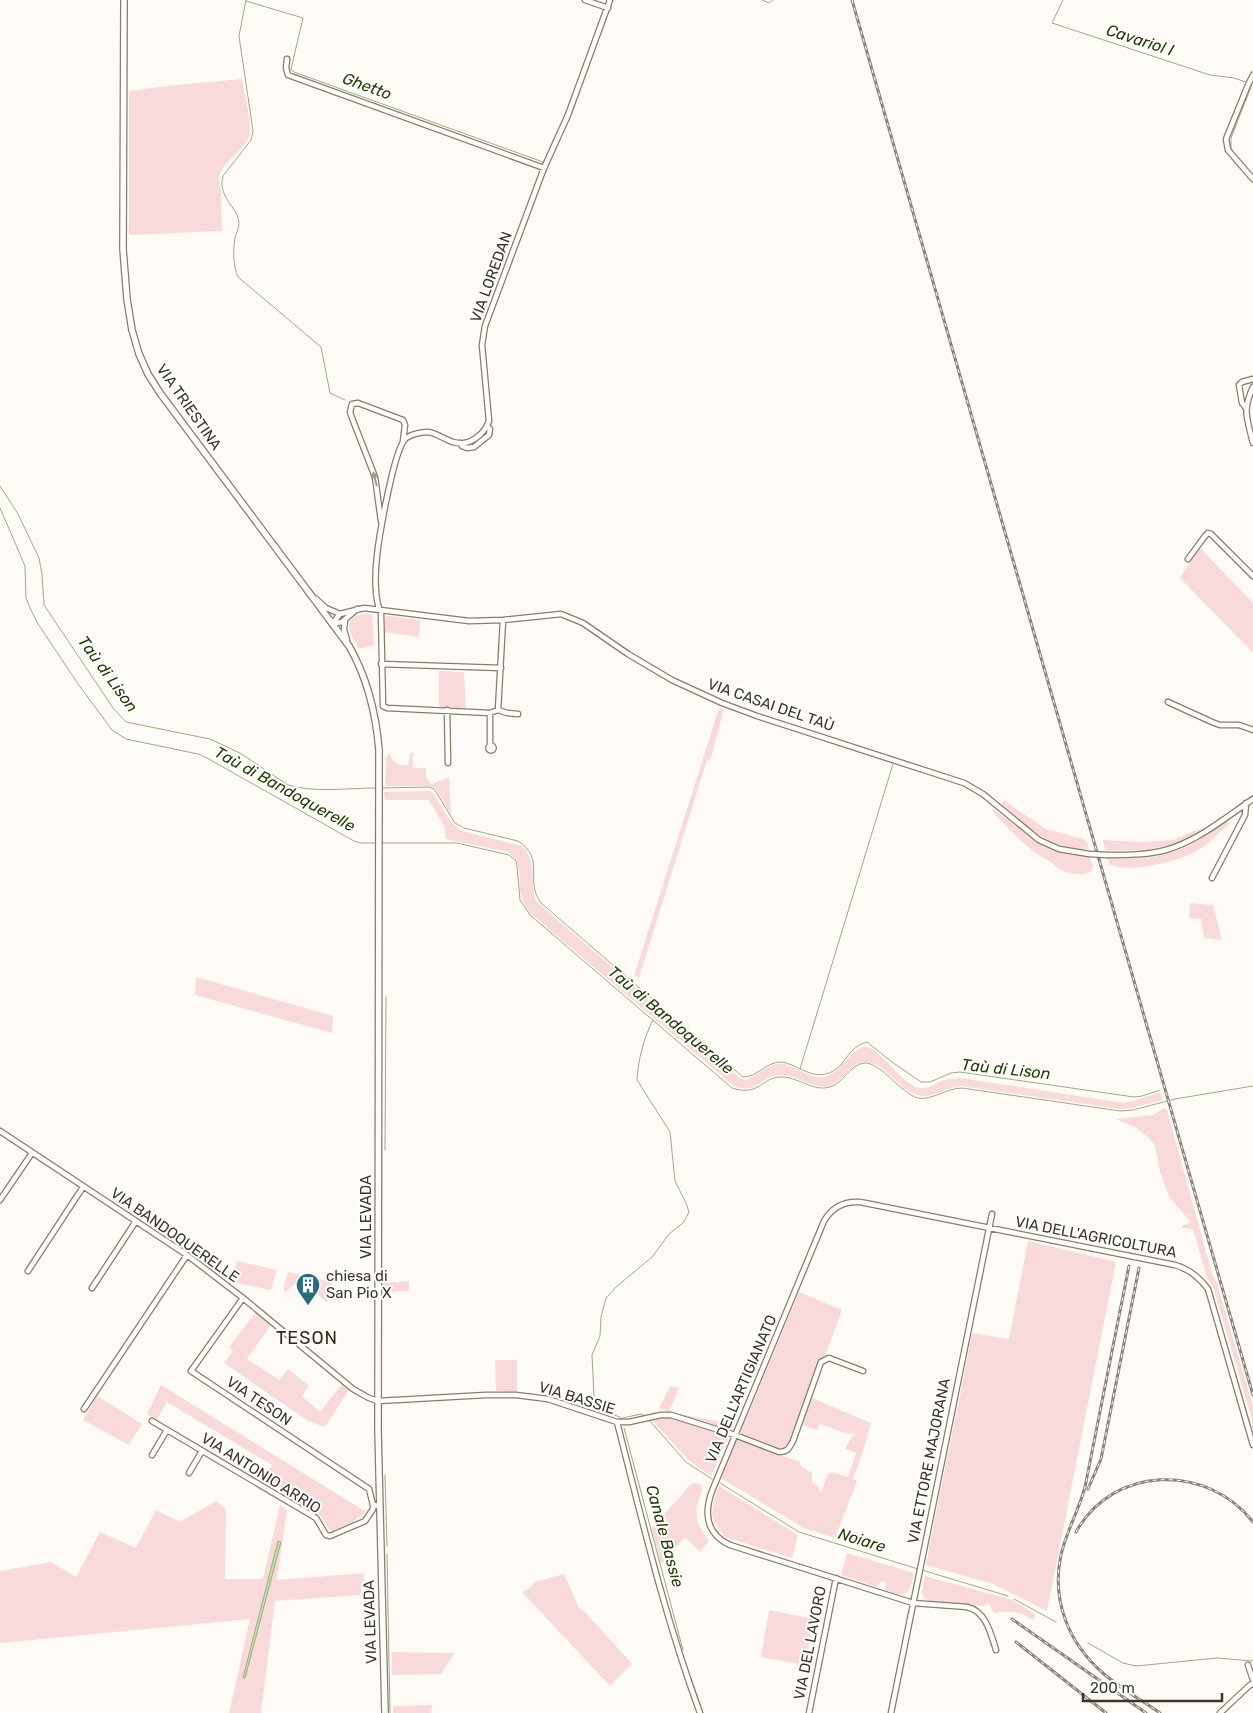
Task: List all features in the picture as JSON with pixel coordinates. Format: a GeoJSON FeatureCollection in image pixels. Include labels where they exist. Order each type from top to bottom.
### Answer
{"type":"FeatureCollection","features":[{"type":"Feature","properties":{"kind":"main road","name":"VIA TRIESTINA"},"geometry":{"type":"LineString","coordinates":[[124,0],[124,267],[127,299],[136,344],[145,368],[160,393],[350,646],[368,688],[376,715],[379,750]]}},
{"type":"Feature","properties":{"kind":"main road","name":"VIA LEVADA"},"geometry":{"type":"LineString","coordinates":[[379,750],[377,1505],[385,1713]]}},
{"type":"Feature","properties":{"kind":"street"},"geometry":{"type":"LineString","coordinates":[[585,0],[608,8]]}},
{"type":"Feature","properties":{"kind":"street","name":"VIA LOREDAN"},"geometry":{"type":"LineString","coordinates":[[403,441],[408,436],[429,432],[453,443],[460,443],[473,440],[487,426],[489,421],[482,359],[482,335],[544,168],[568,116],[610,0]]}},
{"type":"Feature","properties":{"kind":"street"},"geometry":{"type":"LineString","coordinates":[[287,59],[286,68],[288,75],[544,168]]}},
{"type":"Feature","properties":{"kind":"street"},"geometry":{"type":"LineString","coordinates":[[1253,76],[1226,139],[1228,150],[1253,179]]}},
{"type":"Feature","properties":{"kind":"street"},"geometry":{"type":"LineString","coordinates":[[1246,407],[1242,402],[1239,385],[1242,382],[1253,379]]}},
{"type":"Feature","properties":{"kind":"street"},"geometry":{"type":"LineString","coordinates":[[1253,387],[1246,407],[1253,442]]}},
{"type":"Feature","properties":{"kind":"street"},"geometry":{"type":"LineString","coordinates":[[382,528],[375,477],[350,412],[352,404],[358,403],[403,420],[405,425],[403,441],[396,460],[377,557],[376,582],[378,609],[381,614],[382,704],[387,708],[490,713],[498,710],[518,714]]}},
{"type":"Feature","properties":{"kind":"street"},"geometry":{"type":"LineString","coordinates":[[1188,559],[1208,533],[1253,576]]}},
{"type":"Feature","properties":{"kind":"street"},"geometry":{"type":"LineString","coordinates":[[312,595],[326,608],[340,614]]}},
{"type":"Feature","properties":{"kind":"street"},"geometry":{"type":"LineString","coordinates":[[332,624],[340,614],[358,608]]}},
{"type":"Feature","properties":{"kind":"street"},"geometry":{"type":"LineString","coordinates":[[332,624],[345,620],[358,608]]}},
{"type":"Feature","properties":{"kind":"street","name":"VIA CASAI DEL TAÙ"},"geometry":{"type":"LineString","coordinates":[[358,608],[469,621],[503,620],[561,614],[576,619],[628,654],[672,680],[704,695],[757,716],[964,783],[983,794],[1039,840],[1060,849],[1089,854],[1137,855],[1167,850],[1199,835],[1246,803]]}},
{"type":"Feature","properties":{"kind":"street"},"geometry":{"type":"LineString","coordinates":[[345,620],[344,630],[350,646]]}},
{"type":"Feature","properties":{"kind":"street"},"geometry":{"type":"LineString","coordinates":[[498,710],[503,620]]}},
{"type":"Feature","properties":{"kind":"street"},"geometry":{"type":"LineString","coordinates":[[381,664],[501,668]]}},
{"type":"Feature","properties":{"kind":"street"},"geometry":{"type":"LineString","coordinates":[[1168,702],[1212,722],[1239,725],[1253,730]]}},
{"type":"Feature","properties":{"kind":"street"},"geometry":{"type":"LineString","coordinates":[[448,710],[448,763]]}},
{"type":"Feature","properties":{"kind":"street"},"geometry":{"type":"LineString","coordinates":[[490,713],[490,746]]}},
{"type":"Feature","properties":{"kind":"street"},"geometry":{"type":"LineString","coordinates":[[1212,878],[1245,815],[1246,803],[1253,798]]}},
{"type":"Feature","properties":{"kind":"street","name":"VIA BANDOQUERELLE"},"geometry":{"type":"LineString","coordinates":[[0,1131],[187,1255],[244,1298],[353,1389],[378,1401]]}},
{"type":"Feature","properties":{"kind":"street"},"geometry":{"type":"LineString","coordinates":[[0,1200],[32,1153]]}},
{"type":"Feature","properties":{"kind":"street"},"geometry":{"type":"LineString","coordinates":[[28,1271],[83,1187]]}},
{"type":"Feature","properties":{"kind":"street","name":"VIA DELL'ARTIGIANATO"},"geometry":{"type":"LineString","coordinates":[[988,1228],[860,1202],[845,1203],[834,1208],[824,1221],[735,1435],[709,1501],[707,1514],[710,1527],[720,1539],[730,1545],[913,1603],[976,1610],[980,1613],[990,1631],[996,1650]]}},
{"type":"Feature","properties":{"kind":"street","name":"VIA ETTORE MAJORANA"},"geometry":{"type":"LineString","coordinates":[[890,1713],[992,1214]]}},
{"type":"Feature","properties":{"kind":"street"},"geometry":{"type":"LineString","coordinates":[[92,1288],[136,1221]]}},
{"type":"Feature","properties":{"kind":"street","name":"VIA DELL'AGRICOLTURA"},"geometry":{"type":"LineString","coordinates":[[988,1228],[1175,1265],[1186,1268],[1201,1280],[1208,1289],[1253,1444]]}},
{"type":"Feature","properties":{"kind":"street"},"geometry":{"type":"LineString","coordinates":[[84,1409],[187,1255]]}},
{"type":"Feature","properties":{"kind":"street","name":"VIA TESON"},"geometry":{"type":"LineString","coordinates":[[244,1298],[191,1371],[369,1489],[377,1505]]}},
{"type":"Feature","properties":{"kind":"street"},"geometry":{"type":"LineString","coordinates":[[617,1422],[629,1422],[661,1415],[671,1416],[735,1435],[779,1452],[785,1452],[789,1449],[820,1362],[829,1358],[863,1371]]}},
{"type":"Feature","properties":{"kind":"street","name":"VIA BASSIE"},"geometry":{"type":"LineString","coordinates":[[378,1401],[516,1395],[548,1399],[617,1422],[651,1556],[700,1713]]}},
{"type":"Feature","properties":{"kind":"street","name":"VIA ANTONIO ARRIO"},"geometry":{"type":"LineString","coordinates":[[152,1421],[316,1518],[326,1535],[330,1536],[365,1521],[377,1505]]}},
{"type":"Feature","properties":{"kind":"street"},"geometry":{"type":"LineString","coordinates":[[152,1454],[166,1430]]}},
{"type":"Feature","properties":{"kind":"street"},"geometry":{"type":"LineString","coordinates":[[189,1473],[202,1451]]}},
{"type":"Feature","properties":{"kind":"street","name":"VIA DEL LAVORO"},"geometry":{"type":"LineString","coordinates":[[809,1713],[836,1578]]}},
{"type":"Feature","properties":{"kind":"street"},"geometry":{"type":"LineString","coordinates":[[1248,1665],[1253,1680]]}},
{"type":"Feature","properties":{"kind":"street"},"geometry":{"type":"LineString","coordinates":[[1220,1713],[1253,1684]]}},
{"type":"Feature","properties":{"kind":"shaded area"},"geometry":{"type":"Polygon","coordinates":[[[242,79],[250,132],[246,143],[220,174],[222,231],[129,235],[129,91],[242,79]]]}},
{"type":"Feature","properties":{"kind":"shaded area"},"geometry":{"type":"Polygon","coordinates":[[[1199,547],[1253,603],[1253,653],[1180,578],[1199,547]]]}},
{"type":"Feature","properties":{"kind":"shaded area"},"geometry":{"type":"Polygon","coordinates":[[[366,613],[372,615],[374,645],[359,649],[349,627],[352,618],[366,613]]]}},
{"type":"Feature","properties":{"kind":"shaded area"},"geometry":{"type":"Polygon","coordinates":[[[385,616],[420,620],[419,637],[384,632],[385,616]]]}},
{"type":"Feature","properties":{"kind":"shaded area"},"geometry":{"type":"Polygon","coordinates":[[[439,671],[464,672],[466,708],[439,707],[439,671]]]}},
{"type":"Feature","properties":{"kind":"shaded area"},"geometry":{"type":"Polygon","coordinates":[[[719,708],[724,709],[710,761],[707,760],[639,978],[634,976],[719,708]]]}},
{"type":"Feature","properties":{"kind":"shaded area"},"geometry":{"type":"Polygon","coordinates":[[[413,752],[413,768],[426,768],[426,777],[432,784],[449,777],[451,815],[435,788],[429,786],[385,786],[386,756],[390,754],[396,763],[408,765],[410,754],[413,752]]]}},
{"type":"Feature","properties":{"kind":"shaded area"},"geometry":{"type":"Polygon","coordinates":[[[429,791],[433,793],[451,822],[462,831],[522,846],[527,852],[532,866],[536,901],[740,1078],[746,1080],[777,1064],[783,1064],[814,1076],[827,1076],[861,1047],[866,1047],[879,1054],[908,1082],[923,1088],[930,1087],[943,1080],[960,1078],[1124,1103],[1160,1092],[1163,1100],[1132,1108],[1119,1109],[961,1086],[921,1096],[907,1090],[880,1067],[866,1062],[855,1065],[838,1081],[828,1086],[816,1085],[786,1075],[780,1075],[768,1078],[754,1087],[742,1088],[734,1086],[530,913],[524,904],[520,891],[519,868],[514,858],[508,852],[446,839],[444,826],[429,800],[385,800],[384,792],[429,791]]]}},
{"type":"Feature","properties":{"kind":"shaded area"},"geometry":{"type":"Polygon","coordinates":[[[1003,800],[1046,829],[1083,839],[1088,843],[1089,849],[1076,849],[1064,846],[1042,836],[1021,822],[1002,805],[1003,800]]]}},
{"type":"Feature","properties":{"kind":"shaded area"},"geometry":{"type":"Polygon","coordinates":[[[990,808],[1045,847],[1061,852],[1088,856],[1093,865],[1092,871],[1084,874],[1069,873],[1056,867],[1052,862],[1040,856],[1020,840],[990,808]]]}},
{"type":"Feature","properties":{"kind":"shaded area"},"geometry":{"type":"Polygon","coordinates":[[[1225,822],[1230,823],[1213,839],[1203,847],[1185,856],[1151,866],[1127,868],[1109,864],[1108,858],[1144,858],[1170,853],[1191,844],[1225,822]]]}},
{"type":"Feature","properties":{"kind":"shaded area"},"geometry":{"type":"Polygon","coordinates":[[[1201,828],[1182,841],[1142,850],[1105,850],[1103,840],[1141,842],[1173,840],[1201,828]]]}},
{"type":"Feature","properties":{"kind":"shaded area"},"geometry":{"type":"Polygon","coordinates":[[[1190,903],[1213,905],[1222,940],[1204,938],[1201,919],[1189,918],[1190,903]]]}},
{"type":"Feature","properties":{"kind":"shaded area"},"geometry":{"type":"Polygon","coordinates":[[[196,977],[333,1016],[332,1033],[195,995],[196,977]]]}},
{"type":"Feature","properties":{"kind":"shaded area"},"geometry":{"type":"Polygon","coordinates":[[[1164,1108],[1167,1110],[1213,1277],[1216,1280],[1253,1406],[1253,1423],[1215,1293],[1212,1284],[1208,1280],[1193,1229],[1183,1228],[1182,1226],[1191,1222],[1170,1198],[1160,1172],[1155,1146],[1149,1138],[1135,1127],[1116,1119],[1153,1115],[1164,1108]]]}},
{"type":"Feature","properties":{"kind":"shaded area"},"geometry":{"type":"Polygon","coordinates":[[[1028,1241],[1116,1262],[1047,1611],[993,1584],[926,1565],[972,1333],[1009,1339],[1028,1241]]]}},
{"type":"Feature","properties":{"kind":"shaded area"},"geometry":{"type":"Polygon","coordinates":[[[237,1261],[277,1270],[271,1290],[232,1282],[237,1261]]]}},
{"type":"Feature","properties":{"kind":"shaded area"},"geometry":{"type":"Polygon","coordinates":[[[288,1272],[332,1282],[327,1303],[300,1278],[286,1291],[283,1290],[288,1272]]]}},
{"type":"Feature","properties":{"kind":"shaded area"},"geometry":{"type":"Polygon","coordinates":[[[409,1281],[409,1291],[383,1292],[383,1283],[409,1281]]]}},
{"type":"Feature","properties":{"kind":"shaded area"},"geometry":{"type":"Polygon","coordinates":[[[799,1292],[842,1310],[825,1356],[820,1360],[788,1447],[780,1450],[739,1436],[799,1292]]]}},
{"type":"Feature","properties":{"kind":"shaded area"},"geometry":{"type":"Polygon","coordinates":[[[255,1313],[271,1325],[247,1359],[279,1380],[288,1369],[309,1386],[302,1396],[320,1412],[342,1384],[349,1390],[325,1427],[308,1421],[224,1363],[233,1351],[229,1347],[255,1313]]]}},
{"type":"Feature","properties":{"kind":"shaded area"},"geometry":{"type":"Polygon","coordinates":[[[495,1360],[517,1360],[517,1392],[496,1391],[495,1360]]]}},
{"type":"Feature","properties":{"kind":"shaded area"},"geometry":{"type":"Polygon","coordinates":[[[161,1385],[366,1512],[353,1522],[331,1531],[319,1514],[290,1498],[291,1494],[264,1478],[272,1465],[167,1402],[157,1420],[147,1414],[161,1385]]]}},
{"type":"Feature","properties":{"kind":"shaded area"},"geometry":{"type":"Polygon","coordinates":[[[670,1386],[679,1388],[669,1412],[717,1421],[734,1428],[732,1431],[668,1412],[659,1408],[670,1386]]]}},
{"type":"Feature","properties":{"kind":"shaded area"},"geometry":{"type":"Polygon","coordinates":[[[97,1396],[142,1424],[129,1445],[83,1420],[97,1396]]]}},
{"type":"Feature","properties":{"kind":"shaded area"},"geometry":{"type":"Polygon","coordinates":[[[812,1398],[871,1423],[853,1479],[857,1481],[835,1538],[804,1528],[721,1478],[737,1439],[800,1462],[801,1466],[812,1473],[812,1482],[819,1487],[821,1492],[828,1474],[832,1472],[848,1477],[856,1453],[845,1449],[854,1433],[848,1434],[820,1424],[817,1430],[802,1425],[812,1398]]]}},
{"type":"Feature","properties":{"kind":"shaded area"},"geometry":{"type":"Polygon","coordinates":[[[672,1418],[729,1437],[711,1476],[688,1460],[652,1420],[672,1418]]]}},
{"type":"Feature","properties":{"kind":"shaded area"},"geometry":{"type":"Polygon","coordinates":[[[692,1483],[701,1484],[702,1490],[697,1506],[697,1517],[702,1531],[709,1541],[700,1552],[685,1537],[661,1564],[651,1529],[692,1483]]]}},
{"type":"Feature","properties":{"kind":"shaded area"},"geometry":{"type":"Polygon","coordinates":[[[719,1486],[798,1535],[792,1558],[725,1537],[712,1515],[719,1486]]]}},
{"type":"Feature","properties":{"kind":"shaded area"},"geometry":{"type":"Polygon","coordinates":[[[216,1501],[226,1509],[225,1579],[263,1579],[280,1505],[287,1510],[277,1580],[365,1573],[360,1595],[275,1601],[261,1713],[229,1713],[250,1619],[0,1643],[0,1571],[51,1562],[76,1577],[100,1532],[136,1548],[156,1510],[180,1522],[216,1501]]]}},
{"type":"Feature","properties":{"kind":"shaded area"},"geometry":{"type":"Polygon","coordinates":[[[278,1541],[281,1542],[245,1678],[243,1678],[278,1541]]]}},
{"type":"Feature","properties":{"kind":"shaded area"},"geometry":{"type":"Polygon","coordinates":[[[847,1553],[914,1573],[908,1591],[898,1594],[885,1590],[886,1583],[884,1581],[880,1582],[877,1587],[841,1575],[847,1553]]]}},
{"type":"Feature","properties":{"kind":"shaded area"},"geometry":{"type":"Polygon","coordinates":[[[564,1574],[579,1608],[585,1612],[632,1664],[610,1686],[522,1592],[530,1588],[535,1582],[564,1574]]]}},
{"type":"Feature","properties":{"kind":"shaded area"},"geometry":{"type":"Polygon","coordinates":[[[925,1576],[1013,1600],[1036,1615],[1033,1620],[1023,1614],[1014,1612],[994,1613],[989,1604],[982,1606],[931,1602],[924,1598],[922,1592],[925,1576]]]}},
{"type":"Feature","properties":{"kind":"shaded area"},"geometry":{"type":"Polygon","coordinates":[[[769,1610],[815,1619],[805,1665],[761,1657],[769,1610]]]}},
{"type":"Feature","properties":{"kind":"shaded area"},"geometry":{"type":"Polygon","coordinates":[[[392,1652],[454,1653],[441,1674],[392,1675],[392,1652]]]}},
{"type":"Feature","properties":{"kind":"shaded area"},"geometry":{"type":"Polygon","coordinates":[[[432,1705],[431,1713],[393,1713],[393,1706],[432,1705]]]}},
{"type":"Feature","properties":{"kind":"waterway"},"geometry":{"type":"LineString","coordinates":[[246,0],[239,36],[253,131],[251,140],[223,176],[222,183],[225,196],[238,217],[239,223],[234,243],[235,268],[238,277],[321,347],[330,393],[345,400]]}},
{"type":"Feature","properties":{"kind":"waterway"},"geometry":{"type":"LineString","coordinates":[[762,0],[769,3],[773,0]]}},
{"type":"Feature","properties":{"kind":"waterway","name":"Cavariol I"},"geometry":{"type":"LineString","coordinates":[[1063,0],[1052,23],[1210,75],[1234,78],[1246,82]]}},
{"type":"Feature","properties":{"kind":"waterway","name":"Ghetto"},"geometry":{"type":"LineString","coordinates":[[246,1],[303,18],[291,69],[294,72],[543,162]]}},
{"type":"Feature","properties":{"kind":"waterway","name":"Cavariol I"},"geometry":{"type":"LineString","coordinates":[[1231,148],[1231,138],[1251,87]]}},
{"type":"Feature","properties":{"kind":"waterway","name":"Taù di Lison"},"geometry":{"type":"LineString","coordinates":[[0,486],[18,514],[39,558],[44,605],[113,708],[126,722],[210,739],[240,753],[288,785],[309,789],[376,788]]}},
{"type":"Feature","properties":{"kind":"waterway","name":"Taù di Bandoquerelle"},"geometry":{"type":"LineString","coordinates":[[0,508],[25,566],[26,598],[38,624],[78,684],[112,730],[126,739],[198,754],[354,841],[375,843]]}},
{"type":"Feature","properties":{"kind":"waterway"},"geometry":{"type":"LineString","coordinates":[[800,1069],[893,764]]}},
{"type":"Feature","properties":{"kind":"waterway","name":"Taù di Lison"},"geometry":{"type":"LineString","coordinates":[[382,788],[429,787],[434,789],[455,823],[464,828],[518,841],[531,855],[534,886],[541,903],[743,1077],[753,1075],[777,1062],[782,1062],[813,1074],[826,1074],[838,1068],[852,1051],[867,1042],[921,1082],[930,1082],[951,1073],[960,1072],[1134,1097],[1160,1090]]}},
{"type":"Feature","properties":{"kind":"waterway","name":"Taù di Bandoquerelle"},"geometry":{"type":"LineString","coordinates":[[382,843],[457,843],[509,855],[516,861],[520,900],[530,915],[732,1088],[749,1090],[769,1080],[782,1077],[794,1079],[818,1088],[830,1087],[839,1082],[854,1067],[864,1063],[877,1067],[905,1091],[918,1098],[928,1098],[962,1088],[1120,1111],[1133,1110],[1175,1099],[1253,1086]]}},
{"type":"Feature","properties":{"kind":"waterway"},"geometry":{"type":"LineString","coordinates":[[385,1150],[386,997]]}},
{"type":"Feature","properties":{"kind":"waterway","name":"Canale Bassie"},"geometry":{"type":"LineString","coordinates":[[622,1420],[622,1418],[602,1410],[594,1396],[592,1355],[600,1336],[601,1317],[606,1298],[616,1287],[652,1257],[669,1234],[684,1222],[689,1212],[675,1181],[670,1132],[637,1080],[642,1049],[653,1020]]}},
{"type":"Feature","properties":{"kind":"waterway","name":"Noiare"},"geometry":{"type":"LineString","coordinates":[[623,1418],[641,1414],[646,1416]]}},
{"type":"Feature","properties":{"kind":"waterway","name":"Noiare"},"geometry":{"type":"LineString","coordinates":[[650,1421],[686,1462],[712,1479]]}},
{"type":"Feature","properties":{"kind":"waterway","name":"Canale Bassie"},"geometry":{"type":"LineString","coordinates":[[624,1428],[683,1650]]}},
{"type":"Feature","properties":{"kind":"waterway"},"geometry":{"type":"LineString","coordinates":[[385,1475],[387,1546]]}},
{"type":"Feature","properties":{"kind":"waterway","name":"Noiare"},"geometry":{"type":"LineString","coordinates":[[720,1483],[799,1532],[918,1569]]}},
{"type":"Feature","properties":{"kind":"waterway"},"geometry":{"type":"LineString","coordinates":[[387,1554],[390,1713]]}},
{"type":"Feature","properties":{"kind":"waterway","name":"Noiare"},"geometry":{"type":"LineString","coordinates":[[922,1570],[1008,1596]]}},
{"type":"Feature","properties":{"kind":"waterway","name":"Noiare"},"geometry":{"type":"LineString","coordinates":[[1014,1599],[1056,1622]]}},
{"type":"Feature","properties":{"kind":"waterway","name":"Noiare"},"geometry":{"type":"LineString","coordinates":[[1088,1643],[1123,1663],[1136,1666],[1217,1658],[1253,1661]]}},
{"type":"Feature","properties":{"kind":"waterway","name":"Canale Bassie"},"geometry":{"type":"LineString","coordinates":[[691,1678],[703,1713]]}},
{"type":"Feature","properties":{"kind":"railway"},"geometry":{"type":"LineString","coordinates":[[852,0],[1253,1395]]}},
{"type":"Feature","properties":{"kind":"railway"},"geometry":{"type":"LineString","coordinates":[[1129,1266],[1085,1487],[1061,1555],[1059,1589],[1061,1605],[1066,1620],[1072,1635],[1081,1649],[1104,1674],[1124,1690],[1160,1713]]}},
{"type":"Feature","properties":{"kind":"railway"},"geometry":{"type":"LineString","coordinates":[[1088,1489],[1101,1459],[1139,1268]]}},
{"type":"Feature","properties":{"kind":"railway"},"geometry":{"type":"LineString","coordinates":[[1076,1532],[1092,1510],[1113,1494],[1136,1484],[1161,1480],[1187,1482],[1211,1489],[1234,1503],[1253,1522]]}},
{"type":"Feature","properties":{"kind":"railway"},"geometry":{"type":"LineString","coordinates":[[1012,1619],[1146,1713]]}},
{"type":"Feature","properties":{"kind":"railway"},"geometry":{"type":"LineString","coordinates":[[1016,1642],[1106,1713]]}},
{"type":"Feature","properties":{"kind":"place","name":"chiesa di San Pio X"},"geometry":{"type":"Point","coordinates":[308,1306]}},
{"type":"Feature","properties":{"kind":"district","name":"TESON"},"geometry":{"type":"Point","coordinates":[307,1338]}}]}
